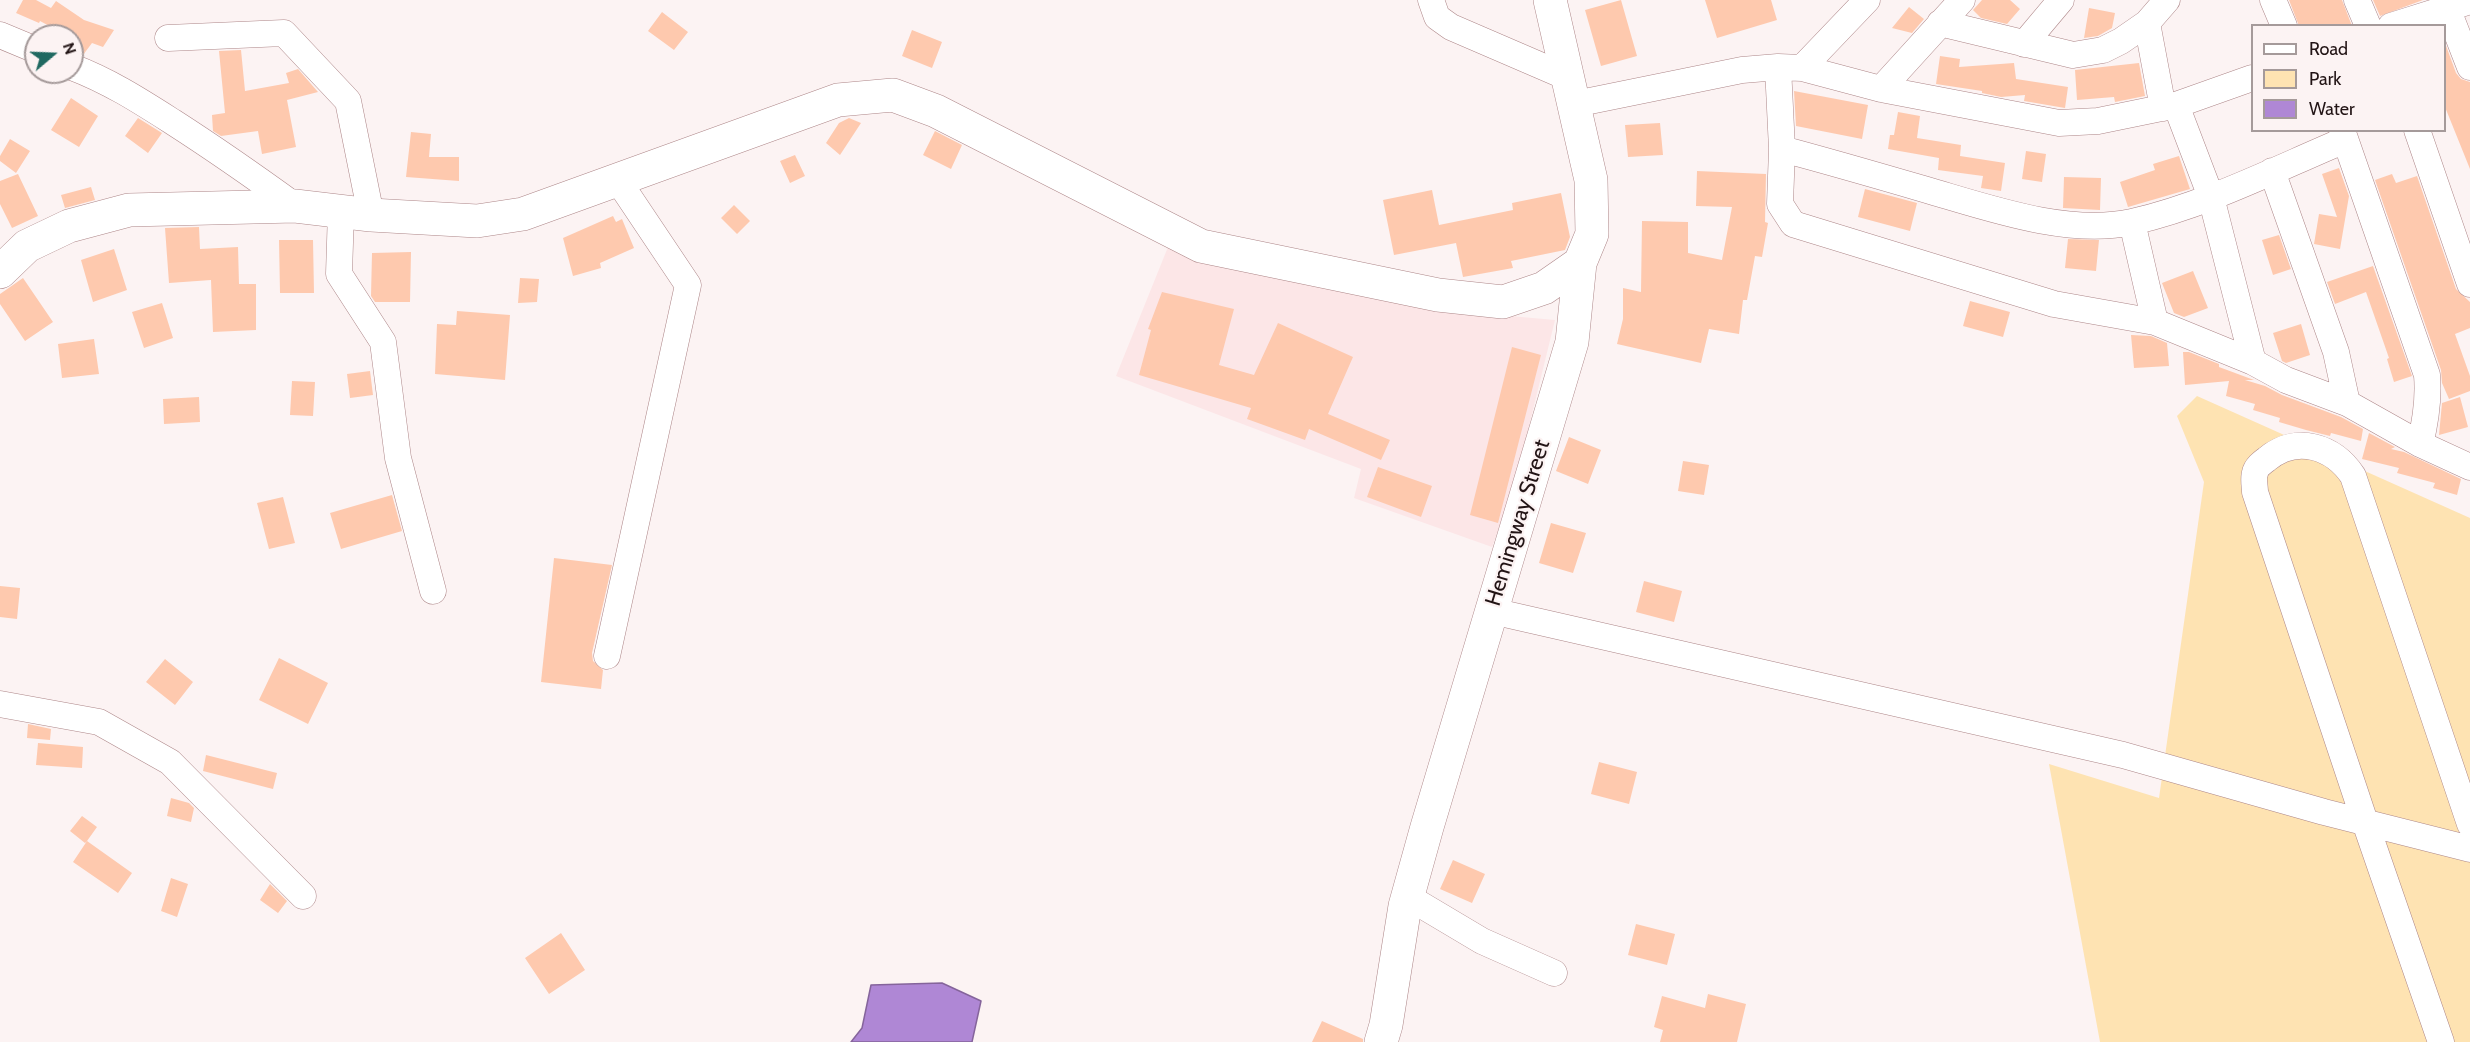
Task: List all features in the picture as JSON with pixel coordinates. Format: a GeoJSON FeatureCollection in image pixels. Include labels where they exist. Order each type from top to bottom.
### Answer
{"type":"FeatureCollection","features":[{"type":"Feature","properties":{"kind":"main road","name":"Hemingway Street"},"geometry":{"type":"LineString","coordinates":[[1381,1042],[1386,1025],[1408,897],[1572,342],[1581,263],[1592,234],[1591,180],[1551,0]]}},
{"type":"Feature","properties":{"kind":"main road"},"geometry":{"type":"LineString","coordinates":[[0,272],[27,246],[69,226],[129,210],[295,207],[477,221],[523,214],[838,100],[893,95],[936,111],[1201,246],[1438,295],[1503,302],[1544,288],[1581,263]]}},
{"type":"Feature","properties":{"kind":"street"},"geometry":{"type":"LineString","coordinates":[[1431,0],[1437,17],[1451,27],[1571,91],[1742,70],[1790,68],[1881,89],[2059,123],[2098,121],[2169,106],[2251,79]]}},
{"type":"Feature","properties":{"kind":"street"},"geometry":{"type":"LineString","coordinates":[[1867,0],[1790,68],[1782,148],[1780,204],[1793,224],[2054,304],[2155,322],[2253,362],[2286,380],[2347,403],[2420,444],[2470,467]]}},
{"type":"Feature","properties":{"kind":"street"},"geometry":{"type":"LineString","coordinates":[[1881,89],[1962,0]]}},
{"type":"Feature","properties":{"kind":"street"},"geometry":{"type":"LineString","coordinates":[[2024,44],[2061,0]]}},
{"type":"Feature","properties":{"kind":"street"},"geometry":{"type":"LineString","coordinates":[[1940,23],[2073,55],[2103,50],[2121,41],[2147,23],[2167,0]]}},
{"type":"Feature","properties":{"kind":"street"},"geometry":{"type":"LineString","coordinates":[[2273,0],[2283,24]]}},
{"type":"Feature","properties":{"kind":"street"},"geometry":{"type":"LineString","coordinates":[[2357,0],[2367,24]]}},
{"type":"Feature","properties":{"kind":"street"},"geometry":{"type":"LineString","coordinates":[[2396,24],[2454,3],[2470,67]]}},
{"type":"Feature","properties":{"kind":"street"},"geometry":{"type":"LineString","coordinates":[[2147,23],[2169,106],[2211,197],[2253,362]]}},
{"type":"Feature","properties":{"kind":"street"},"geometry":{"type":"LineString","coordinates":[[168,38],[284,33],[348,101],[356,213],[339,274],[383,342],[398,458],[433,591]]}},
{"type":"Feature","properties":{"kind":"street"},"geometry":{"type":"LineString","coordinates":[[0,34],[24,45]]}},
{"type":"Feature","properties":{"kind":"street"},"geometry":{"type":"LineString","coordinates":[[84,72],[104,79],[139,101],[240,166],[295,207]]}},
{"type":"Feature","properties":{"kind":"street"},"geometry":{"type":"LineString","coordinates":[[2418,132],[2470,284]]}},
{"type":"Feature","properties":{"kind":"street"},"geometry":{"type":"LineString","coordinates":[[1782,148],[1995,210],[2070,224],[2104,225],[2132,222],[2211,197],[2272,171],[2344,135],[2427,375],[2427,412],[2420,444]]}},
{"type":"Feature","properties":{"kind":"street"},"geometry":{"type":"LineString","coordinates":[[2272,171],[2336,352],[2347,403]]}},
{"type":"Feature","properties":{"kind":"street"},"geometry":{"type":"LineString","coordinates":[[607,656],[688,285],[617,179]]}},
{"type":"Feature","properties":{"kind":"street"},"geometry":{"type":"LineString","coordinates":[[2132,222],[2155,322]]}},
{"type":"Feature","properties":{"kind":"street"},"geometry":{"type":"LineString","coordinates":[[2441,1042],[2255,492],[2254,473],[2262,463],[2283,449],[2295,446],[2318,448],[2329,452],[2346,467],[2353,477],[2470,824]]}},
{"type":"Feature","properties":{"kind":"street"},"geometry":{"type":"LineString","coordinates":[[1492,611],[2123,755],[2470,849]]}},
{"type":"Feature","properties":{"kind":"street"},"geometry":{"type":"LineString","coordinates":[[0,704],[99,722],[170,762],[303,896]]}},
{"type":"Feature","properties":{"kind":"street"},"geometry":{"type":"LineString","coordinates":[[1408,897],[1482,941],[1554,973]]}},
{"type":"Feature","properties":{"kind":"shaded area"},"geometry":{"type":"Polygon","coordinates":[[[1168,247],[1454,311],[1555,320],[1515,483],[1492,547],[1354,498],[1361,469],[1116,376],[1168,247]]]}},
{"type":"Feature","properties":{"kind":"green space"},"geometry":{"type":"Polygon","coordinates":[[[2197,396],[2470,518],[2470,1042],[2100,1042],[2049,764],[2159,798],[2204,482],[2177,416],[2197,396]]]}},
{"type":"Feature","properties":{"kind":"water"},"geometry":{"type":"Polygon","coordinates":[[[942,983],[981,1001],[972,1042],[851,1042],[862,1028],[871,985],[942,983]]]}},
{"type":"Feature","properties":{"kind":"building"},"geometry":{"type":"Polygon","coordinates":[[[23,0],[36,0],[51,8],[56,1],[84,20],[114,30],[103,47],[92,43],[84,54],[84,24],[46,24],[40,21],[39,23],[16,13],[23,0]]]}},
{"type":"Feature","properties":{"kind":"building"},"geometry":{"type":"Polygon","coordinates":[[[1621,0],[1637,56],[1601,66],[1585,10],[1621,0]]]}},
{"type":"Feature","properties":{"kind":"building"},"geometry":{"type":"Polygon","coordinates":[[[1705,0],[1771,0],[1777,20],[1717,38],[1705,0]]]}},
{"type":"Feature","properties":{"kind":"building"},"geometry":{"type":"Polygon","coordinates":[[[1982,0],[2010,0],[2020,9],[2007,24],[1981,18],[1973,10],[1982,0]]]}},
{"type":"Feature","properties":{"kind":"building"},"geometry":{"type":"Polygon","coordinates":[[[2289,0],[2342,0],[2351,24],[2298,24],[2289,0]]]}},
{"type":"Feature","properties":{"kind":"building"},"geometry":{"type":"Polygon","coordinates":[[[2373,0],[2423,0],[2380,16],[2373,0]]]}},
{"type":"Feature","properties":{"kind":"building"},"geometry":{"type":"Polygon","coordinates":[[[1909,7],[1924,19],[1912,33],[1892,28],[1909,7]]]}},
{"type":"Feature","properties":{"kind":"building"},"geometry":{"type":"Polygon","coordinates":[[[2089,8],[2115,13],[2112,28],[2098,36],[2084,38],[2089,8]]]}},
{"type":"Feature","properties":{"kind":"building"},"geometry":{"type":"Polygon","coordinates":[[[662,12],[688,32],[674,50],[648,31],[662,12]]]}},
{"type":"Feature","properties":{"kind":"building"},"geometry":{"type":"Polygon","coordinates":[[[912,30],[942,42],[932,68],[902,56],[912,30]]]}},
{"type":"Feature","properties":{"kind":"building"},"geometry":{"type":"Polygon","coordinates":[[[2446,46],[2456,73],[2461,79],[2470,82],[2470,169],[2446,109],[2446,46]]]}},
{"type":"Feature","properties":{"kind":"building"},"geometry":{"type":"Polygon","coordinates":[[[241,50],[245,91],[289,83],[286,73],[298,69],[318,92],[287,100],[296,147],[262,154],[258,131],[221,136],[213,131],[212,115],[225,113],[219,51],[241,50]]]}},
{"type":"Feature","properties":{"kind":"building"},"geometry":{"type":"Polygon","coordinates":[[[1940,56],[1960,59],[1959,67],[2014,63],[2016,79],[2068,87],[2065,108],[2024,101],[2025,95],[2001,97],[1982,93],[1982,91],[1936,84],[1940,56]]]}},
{"type":"Feature","properties":{"kind":"building"},"geometry":{"type":"Polygon","coordinates":[[[2139,63],[2145,96],[2115,102],[2114,97],[2077,100],[2075,70],[2139,63]]]}},
{"type":"Feature","properties":{"kind":"building"},"geometry":{"type":"Polygon","coordinates":[[[1794,91],[1868,105],[1862,139],[1796,126],[1794,91]]]}},
{"type":"Feature","properties":{"kind":"building"},"geometry":{"type":"Polygon","coordinates":[[[71,98],[98,116],[79,147],[51,130],[71,98]]]}},
{"type":"Feature","properties":{"kind":"building"},"geometry":{"type":"Polygon","coordinates":[[[1898,112],[1920,116],[1917,138],[1961,145],[1960,156],[2005,163],[2001,191],[1981,188],[1983,176],[1938,170],[1939,158],[1888,149],[1890,135],[1894,135],[1898,112]]]}},
{"type":"Feature","properties":{"kind":"building"},"geometry":{"type":"Polygon","coordinates":[[[138,118],[162,133],[148,153],[125,136],[138,118]]]}},
{"type":"Feature","properties":{"kind":"building"},"geometry":{"type":"Polygon","coordinates":[[[849,118],[861,123],[840,155],[826,143],[839,123],[849,118]]]}},
{"type":"Feature","properties":{"kind":"building"},"geometry":{"type":"Polygon","coordinates":[[[1660,123],[1663,155],[1628,157],[1625,125],[1660,123]]]}},
{"type":"Feature","properties":{"kind":"building"},"geometry":{"type":"Polygon","coordinates":[[[935,131],[962,145],[951,169],[923,155],[935,131]]]}},
{"type":"Feature","properties":{"kind":"building"},"geometry":{"type":"Polygon","coordinates":[[[411,132],[431,134],[429,157],[459,157],[459,181],[406,177],[411,132]]]}},
{"type":"Feature","properties":{"kind":"building"},"geometry":{"type":"Polygon","coordinates":[[[10,139],[30,151],[16,173],[0,161],[0,156],[10,139]]]}},
{"type":"Feature","properties":{"kind":"building"},"geometry":{"type":"Polygon","coordinates":[[[2026,151],[2046,154],[2042,182],[2022,179],[2026,151]]]}},
{"type":"Feature","properties":{"kind":"building"},"geometry":{"type":"Polygon","coordinates":[[[795,155],[805,176],[790,183],[780,161],[795,155]]]}},
{"type":"Feature","properties":{"kind":"building"},"geometry":{"type":"Polygon","coordinates":[[[2179,156],[2190,189],[2128,207],[2120,182],[2155,170],[2153,164],[2179,156]]]}},
{"type":"Feature","properties":{"kind":"building"},"geometry":{"type":"Polygon","coordinates":[[[2339,168],[2349,196],[2340,249],[2314,244],[2319,214],[2337,217],[2322,174],[2339,168]]]}},
{"type":"Feature","properties":{"kind":"building"},"geometry":{"type":"Polygon","coordinates":[[[1697,171],[1766,174],[1765,222],[1768,223],[1762,257],[1755,256],[1747,300],[1743,300],[1739,334],[1709,329],[1701,363],[1617,344],[1623,319],[1623,288],[1641,292],[1642,221],[1688,222],[1688,253],[1722,260],[1732,207],[1696,206],[1697,171]]]}},
{"type":"Feature","properties":{"kind":"building"},"geometry":{"type":"Polygon","coordinates":[[[18,174],[38,216],[12,228],[0,204],[0,181],[18,174]]]}},
{"type":"Feature","properties":{"kind":"building"},"geometry":{"type":"Polygon","coordinates":[[[2392,174],[2396,183],[2417,176],[2456,289],[2470,302],[2470,328],[2455,334],[2470,376],[2470,391],[2449,399],[2375,180],[2392,174]]]}},
{"type":"Feature","properties":{"kind":"building"},"geometry":{"type":"Polygon","coordinates":[[[2064,177],[2101,178],[2100,210],[2063,208],[2064,177]]]}},
{"type":"Feature","properties":{"kind":"building"},"geometry":{"type":"Polygon","coordinates":[[[91,187],[95,200],[65,208],[61,195],[91,187]]]}},
{"type":"Feature","properties":{"kind":"building"},"geometry":{"type":"Polygon","coordinates":[[[1865,189],[1917,203],[1910,231],[1858,217],[1865,189]]]}},
{"type":"Feature","properties":{"kind":"building"},"geometry":{"type":"Polygon","coordinates":[[[1432,190],[1439,225],[1513,210],[1512,203],[1561,193],[1570,237],[1565,250],[1511,261],[1513,268],[1463,277],[1456,243],[1394,255],[1383,200],[1432,190]]]}},
{"type":"Feature","properties":{"kind":"building"},"geometry":{"type":"Polygon","coordinates":[[[734,205],[750,221],[737,234],[721,218],[734,205]]]}},
{"type":"Feature","properties":{"kind":"building"},"geometry":{"type":"Polygon","coordinates":[[[613,216],[616,222],[622,219],[634,248],[600,263],[601,268],[573,276],[563,238],[613,216]]]}},
{"type":"Feature","properties":{"kind":"building"},"geometry":{"type":"Polygon","coordinates":[[[199,227],[200,249],[238,247],[239,284],[256,284],[256,330],[213,332],[211,280],[169,283],[165,228],[199,227]]]}},
{"type":"Feature","properties":{"kind":"building"},"geometry":{"type":"Polygon","coordinates":[[[2279,235],[2291,269],[2273,275],[2262,240],[2279,235]]]}},
{"type":"Feature","properties":{"kind":"building"},"geometry":{"type":"Polygon","coordinates":[[[2068,239],[2099,240],[2096,271],[2065,268],[2068,239]]]}},
{"type":"Feature","properties":{"kind":"building"},"geometry":{"type":"Polygon","coordinates":[[[279,240],[313,240],[314,293],[280,293],[279,240]]]}},
{"type":"Feature","properties":{"kind":"building"},"geometry":{"type":"Polygon","coordinates":[[[114,249],[127,290],[93,302],[81,260],[114,249]]]}},
{"type":"Feature","properties":{"kind":"building"},"geometry":{"type":"Polygon","coordinates":[[[411,252],[410,302],[375,302],[371,296],[372,253],[411,252]]]}},
{"type":"Feature","properties":{"kind":"building"},"geometry":{"type":"Polygon","coordinates":[[[2373,266],[2412,376],[2394,382],[2387,359],[2389,358],[2366,292],[2335,304],[2327,282],[2373,266]]]}},
{"type":"Feature","properties":{"kind":"building"},"geometry":{"type":"Polygon","coordinates":[[[2193,271],[2208,308],[2184,317],[2174,313],[2162,283],[2193,271]]]}},
{"type":"Feature","properties":{"kind":"building"},"geometry":{"type":"Polygon","coordinates":[[[23,278],[53,322],[25,341],[0,304],[0,294],[23,278]]]}},
{"type":"Feature","properties":{"kind":"building"},"geometry":{"type":"Polygon","coordinates":[[[520,278],[539,279],[537,302],[518,303],[520,278]]]}},
{"type":"Feature","properties":{"kind":"building"},"geometry":{"type":"Polygon","coordinates":[[[1162,292],[1234,309],[1219,365],[1254,375],[1278,323],[1353,357],[1328,414],[1390,440],[1381,460],[1309,429],[1305,440],[1247,419],[1251,408],[1139,375],[1151,330],[1148,329],[1162,292]]]}},
{"type":"Feature","properties":{"kind":"building"},"geometry":{"type":"Polygon","coordinates":[[[1970,301],[2010,312],[2003,337],[1963,326],[1970,301]]]}},
{"type":"Feature","properties":{"kind":"building"},"geometry":{"type":"Polygon","coordinates":[[[162,303],[173,338],[144,348],[132,312],[162,303]]]}},
{"type":"Feature","properties":{"kind":"building"},"geometry":{"type":"Polygon","coordinates":[[[457,311],[510,315],[505,380],[435,374],[437,324],[456,325],[457,311]]]}},
{"type":"Feature","properties":{"kind":"building"},"geometry":{"type":"Polygon","coordinates":[[[2301,324],[2310,355],[2286,363],[2282,361],[2273,333],[2301,324]]]}},
{"type":"Feature","properties":{"kind":"building"},"geometry":{"type":"Polygon","coordinates":[[[2131,335],[2151,336],[2167,343],[2169,366],[2134,368],[2131,335]]]}},
{"type":"Feature","properties":{"kind":"building"},"geometry":{"type":"Polygon","coordinates":[[[94,339],[99,374],[62,378],[58,344],[94,339]]]}},
{"type":"Feature","properties":{"kind":"building"},"geometry":{"type":"Polygon","coordinates":[[[1512,347],[1541,355],[1498,523],[1470,515],[1512,347]]]}},
{"type":"Feature","properties":{"kind":"building"},"geometry":{"type":"Polygon","coordinates":[[[2183,352],[2189,352],[2219,364],[2219,367],[2254,380],[2245,380],[2341,417],[2363,429],[2361,441],[2331,433],[2330,436],[2279,422],[2280,418],[2253,410],[2255,404],[2226,396],[2229,381],[2185,385],[2183,352]]]}},
{"type":"Feature","properties":{"kind":"building"},"geometry":{"type":"Polygon","coordinates":[[[370,371],[373,395],[350,398],[347,374],[370,371]]]}},
{"type":"Feature","properties":{"kind":"building"},"geometry":{"type":"Polygon","coordinates":[[[292,381],[315,382],[313,416],[290,415],[292,381]]]}},
{"type":"Feature","properties":{"kind":"building"},"geometry":{"type":"Polygon","coordinates":[[[199,397],[200,422],[164,424],[163,399],[199,397]]]}},
{"type":"Feature","properties":{"kind":"building"},"geometry":{"type":"Polygon","coordinates":[[[2460,397],[2468,427],[2439,435],[2442,403],[2460,397]]]}},
{"type":"Feature","properties":{"kind":"building"},"geometry":{"type":"Polygon","coordinates":[[[2369,433],[2395,447],[2391,449],[2404,452],[2461,479],[2457,495],[2433,488],[2435,483],[2397,473],[2399,468],[2362,459],[2369,433]]]}},
{"type":"Feature","properties":{"kind":"building"},"geometry":{"type":"Polygon","coordinates":[[[1569,437],[1601,450],[1588,484],[1556,471],[1569,437]]]}},
{"type":"Feature","properties":{"kind":"building"},"geometry":{"type":"Polygon","coordinates":[[[1683,461],[1709,465],[1704,495],[1678,491],[1683,461]]]}},
{"type":"Feature","properties":{"kind":"building"},"geometry":{"type":"Polygon","coordinates":[[[1378,467],[1432,486],[1421,517],[1367,497],[1378,467]]]}},
{"type":"Feature","properties":{"kind":"building"},"geometry":{"type":"Polygon","coordinates":[[[392,495],[402,531],[341,549],[330,513],[392,495]]]}},
{"type":"Feature","properties":{"kind":"building"},"geometry":{"type":"Polygon","coordinates":[[[283,497],[295,543],[269,549],[257,503],[283,497]]]}},
{"type":"Feature","properties":{"kind":"building"},"geometry":{"type":"Polygon","coordinates":[[[1551,523],[1586,533],[1573,573],[1539,563],[1551,523]]]}},
{"type":"Feature","properties":{"kind":"building"},"geometry":{"type":"Polygon","coordinates":[[[554,558],[612,565],[592,653],[593,661],[603,670],[601,689],[541,682],[554,558]]]}},
{"type":"Feature","properties":{"kind":"building"},"geometry":{"type":"Polygon","coordinates":[[[1644,581],[1682,591],[1674,622],[1636,612],[1644,581]]]}},
{"type":"Feature","properties":{"kind":"building"},"geometry":{"type":"Polygon","coordinates":[[[0,586],[20,588],[17,619],[0,617],[0,586]]]}},
{"type":"Feature","properties":{"kind":"building"},"geometry":{"type":"Polygon","coordinates":[[[279,658],[328,683],[308,724],[259,700],[279,658]]]}},
{"type":"Feature","properties":{"kind":"building"},"geometry":{"type":"Polygon","coordinates":[[[165,659],[193,682],[175,705],[146,682],[165,659]]]}},
{"type":"Feature","properties":{"kind":"building"},"geometry":{"type":"Polygon","coordinates":[[[28,724],[51,729],[50,740],[27,738],[28,724]]]}},
{"type":"Feature","properties":{"kind":"building"},"geometry":{"type":"Polygon","coordinates":[[[38,743],[83,747],[82,768],[36,765],[38,743]]]}},
{"type":"Feature","properties":{"kind":"building"},"geometry":{"type":"Polygon","coordinates":[[[206,755],[277,773],[273,789],[203,771],[206,755]]]}},
{"type":"Feature","properties":{"kind":"building"},"geometry":{"type":"Polygon","coordinates":[[[1599,762],[1637,772],[1629,804],[1591,794],[1599,762]]]}},
{"type":"Feature","properties":{"kind":"building"},"geometry":{"type":"Polygon","coordinates":[[[171,798],[189,803],[194,808],[191,822],[167,816],[171,798]]]}},
{"type":"Feature","properties":{"kind":"building"},"geometry":{"type":"Polygon","coordinates":[[[82,816],[97,827],[85,843],[70,831],[82,816]]]}},
{"type":"Feature","properties":{"kind":"building"},"geometry":{"type":"Polygon","coordinates":[[[87,841],[132,873],[118,893],[73,862],[87,841]]]}},
{"type":"Feature","properties":{"kind":"building"},"geometry":{"type":"Polygon","coordinates":[[[1453,860],[1485,874],[1472,903],[1440,889],[1453,860]]]}},
{"type":"Feature","properties":{"kind":"building"},"geometry":{"type":"Polygon","coordinates":[[[171,878],[188,884],[177,917],[161,911],[171,878]]]}},
{"type":"Feature","properties":{"kind":"building"},"geometry":{"type":"Polygon","coordinates":[[[270,884],[287,901],[278,913],[260,900],[270,884]]]}},
{"type":"Feature","properties":{"kind":"building"},"geometry":{"type":"Polygon","coordinates":[[[1636,924],[1675,934],[1667,965],[1628,955],[1636,924]]]}},
{"type":"Feature","properties":{"kind":"building"},"geometry":{"type":"Polygon","coordinates":[[[561,933],[585,970],[549,994],[525,958],[561,933]]]}},
{"type":"Feature","properties":{"kind":"building"},"geometry":{"type":"Polygon","coordinates":[[[1708,994],[1746,1004],[1737,1042],[1660,1042],[1663,1030],[1654,1027],[1662,996],[1705,1008],[1708,994]]]}},
{"type":"Feature","properties":{"kind":"building"},"geometry":{"type":"Polygon","coordinates":[[[1322,1021],[1363,1039],[1363,1042],[1312,1042],[1322,1021]]]}}]}
